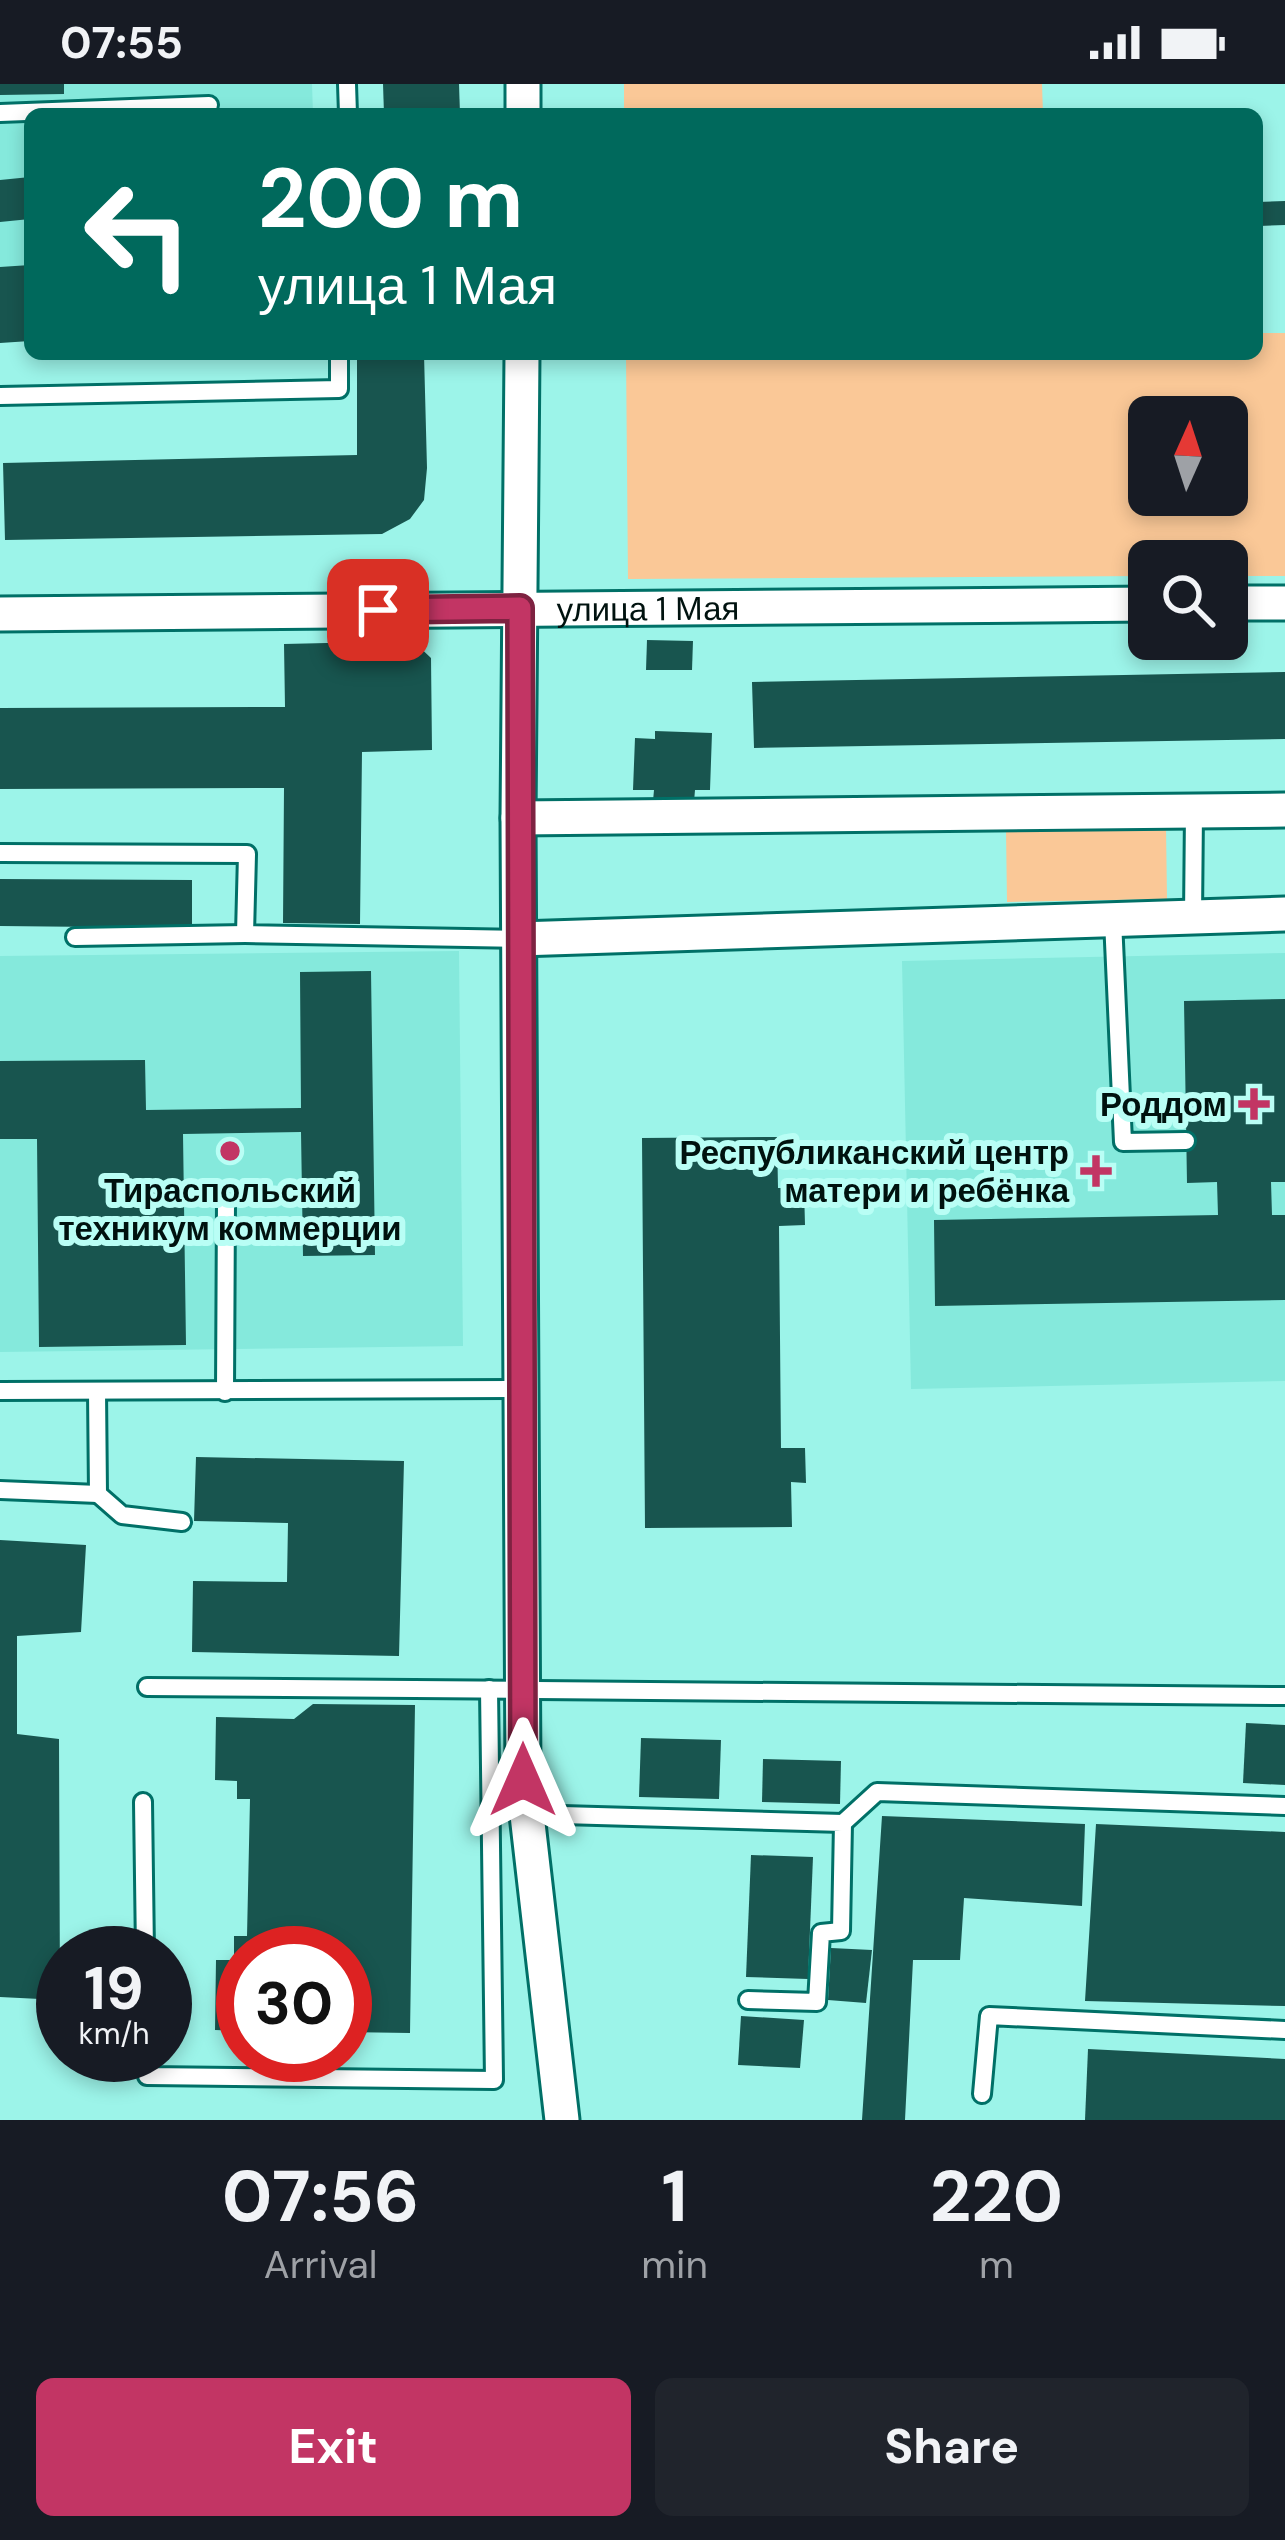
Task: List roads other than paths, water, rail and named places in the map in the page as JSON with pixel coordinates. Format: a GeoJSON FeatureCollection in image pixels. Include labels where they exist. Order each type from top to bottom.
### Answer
{"type":"FeatureCollection","features":[{"type":"Feature","properties":{"kind":"street"},"geometry":{"type":"LineString","coordinates":[[522,360],[521,1389],[506,1690],[525,1797],[562,2120]]}},
{"type":"Feature","properties":{"kind":"street"},"geometry":{"type":"LineString","coordinates":[[1248,603],[1285,603]]}},
{"type":"Feature","properties":{"kind":"street","name":"улица 1 Мая"},"geometry":{"type":"LineString","coordinates":[[0,614],[1128,604]]}},
{"type":"Feature","properties":{"kind":"street"},"geometry":{"type":"LineString","coordinates":[[518,818],[1285,810]]}},
{"type":"Feature","properties":{"kind":"street"},"geometry":{"type":"LineString","coordinates":[[519,939],[1285,914]]}},
{"type":"Feature","properties":{"kind":"lane"},"geometry":{"type":"LineString","coordinates":[[131,108],[209,105]]}},
{"type":"Feature","properties":{"kind":"lane"},"geometry":{"type":"LineString","coordinates":[[0,396],[339,389],[338,360]]}},
{"type":"Feature","properties":{"kind":"lane"},"geometry":{"type":"LineString","coordinates":[[1193,917],[1195,811]]}},
{"type":"Feature","properties":{"kind":"lane"},"geometry":{"type":"LineString","coordinates":[[0,853],[247,854],[245,934]]}},
{"type":"Feature","properties":{"kind":"lane"},"geometry":{"type":"LineString","coordinates":[[1113,920],[1123,1142],[1186,1141]]}},
{"type":"Feature","properties":{"kind":"lane"},"geometry":{"type":"LineString","coordinates":[[75,937],[245,934],[519,939]]}},
{"type":"Feature","properties":{"kind":"lane"},"geometry":{"type":"LineString","coordinates":[[225,1392],[226,1202]]}},
{"type":"Feature","properties":{"kind":"lane"},"geometry":{"type":"LineString","coordinates":[[0,1391],[521,1389]]}},
{"type":"Feature","properties":{"kind":"lane"},"geometry":{"type":"LineString","coordinates":[[97,1391],[98,1493]]}},
{"type":"Feature","properties":{"kind":"lane"},"geometry":{"type":"LineString","coordinates":[[0,1490],[98,1493],[122,1515],[182,1522]]}},
{"type":"Feature","properties":{"kind":"lane"},"geometry":{"type":"LineString","coordinates":[[147,1687],[1285,1696]]}},
{"type":"Feature","properties":{"kind":"lane"},"geometry":{"type":"LineString","coordinates":[[192,2077],[494,2080],[506,1690]]}},
{"type":"Feature","properties":{"kind":"lane"},"geometry":{"type":"LineString","coordinates":[[748,2000],[817,2002],[821,1933],[841,1931],[843,1823],[877,1792],[1285,1806]]}},
{"type":"Feature","properties":{"kind":"lane"},"geometry":{"type":"LineString","coordinates":[[525,1797],[843,1823]]}},
{"type":"Feature","properties":{"kind":"lane"},"geometry":{"type":"LineString","coordinates":[[143,1802],[145,1926]]}},
{"type":"Feature","properties":{"kind":"lane"},"geometry":{"type":"LineString","coordinates":[[982,2094],[989,2016],[1285,2030]]}},
{"type":"Feature","properties":{"kind":"place","name":"Роддом"},"geometry":{"type":"Point","coordinates":[1254,1104]}},
{"type":"Feature","properties":{"kind":"place","name":"Тираспольский техникум коммерции"},"geometry":{"type":"Point","coordinates":[230,1151]}},
{"type":"Feature","properties":{"kind":"place","name":"Республиканский центр матери и ребёнка"},"geometry":{"type":"Point","coordinates":[1096,1171]}}]}
